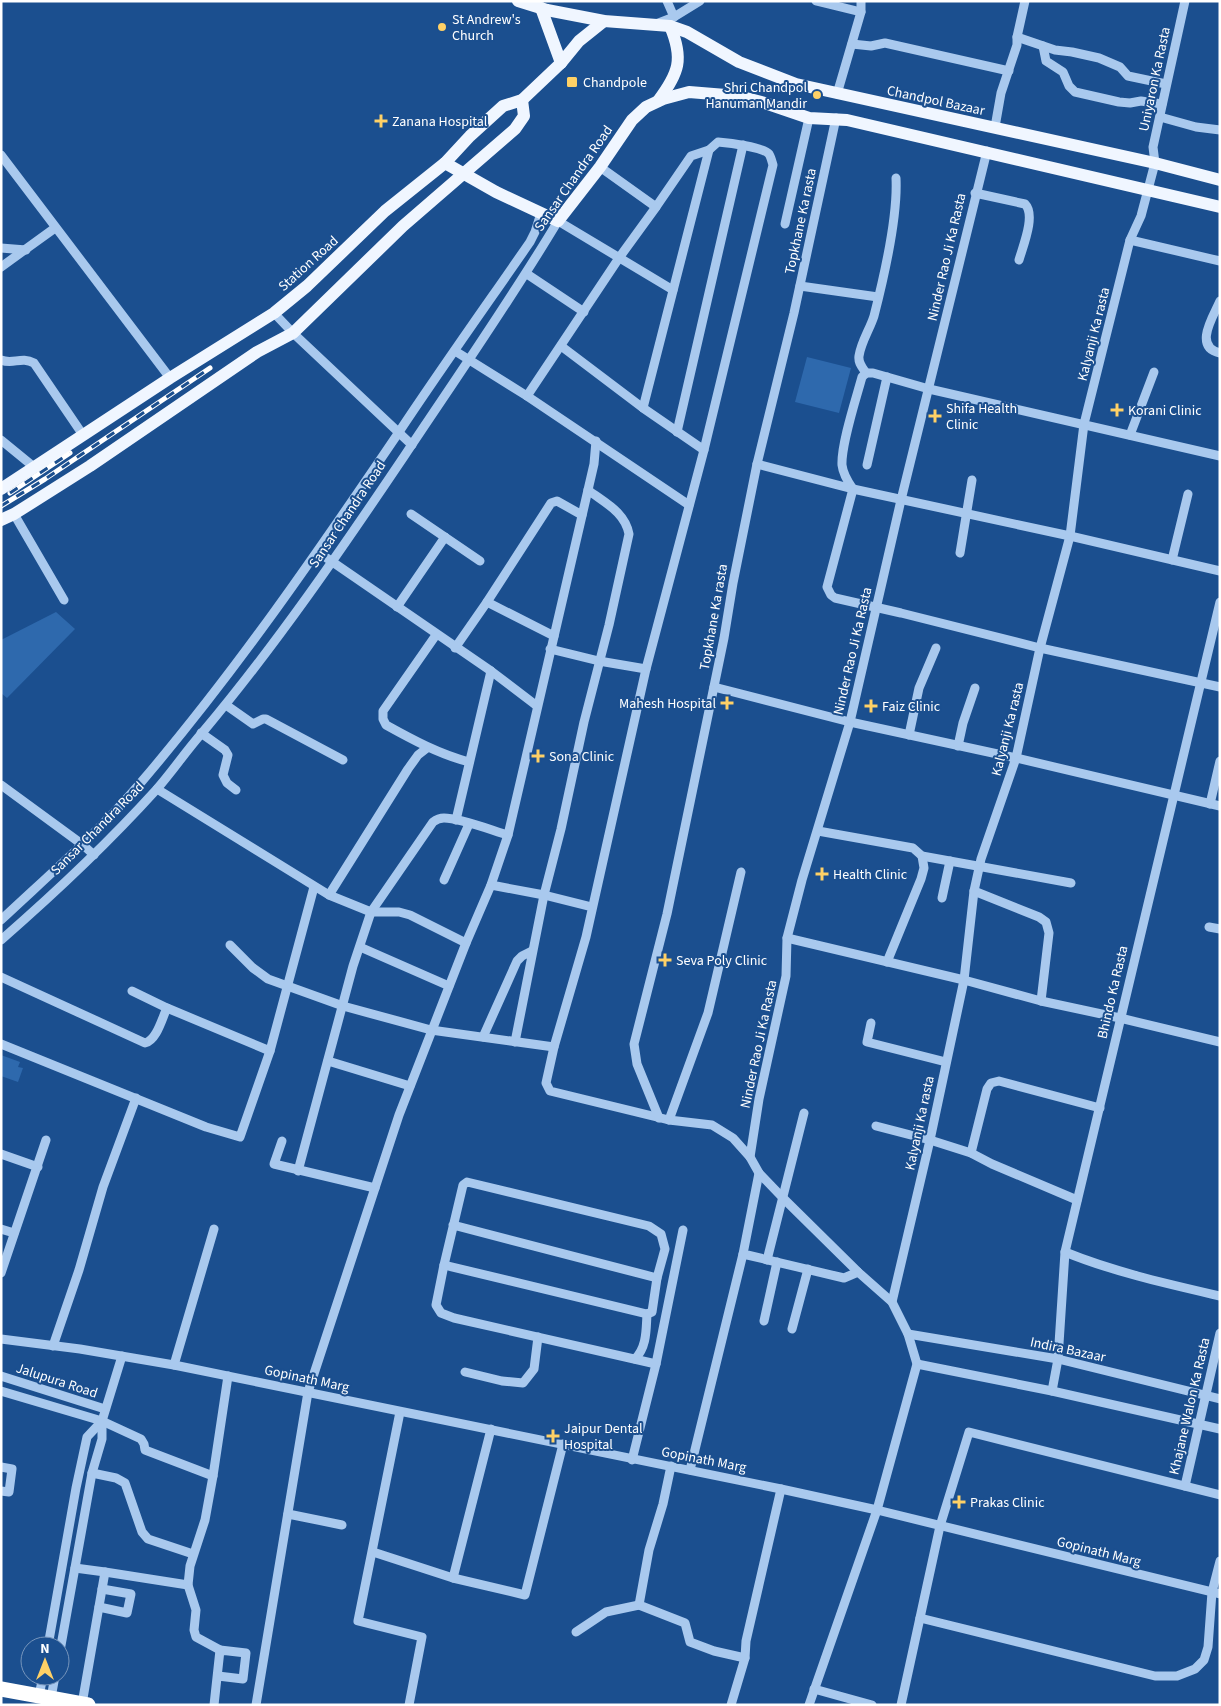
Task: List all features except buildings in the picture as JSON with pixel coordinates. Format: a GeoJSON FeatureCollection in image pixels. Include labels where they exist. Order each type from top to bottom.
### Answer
{"type":"FeatureCollection","features":[{"type":"Feature","properties":{"kind":"highway"},"geometry":{"type":"LineString","coordinates":[[1,1689],[85,1704]]}},
{"type":"Feature","properties":{"kind":"main road","name":"Chandpol Bazaar"},"geometry":{"type":"LineString","coordinates":[[518,1],[541,8],[604,21],[655,24],[672,21],[687,32],[739,62],[796,84],[1155,163],[1220,180]]}},
{"type":"Feature","properties":{"kind":"main road"},"geometry":{"type":"LineString","coordinates":[[541,8],[561,63]]}},
{"type":"Feature","properties":{"kind":"main road","name":"Station Road"},"geometry":{"type":"LineString","coordinates":[[1,489],[170,378],[274,313],[307,286],[385,211],[445,163],[470,136],[503,106],[522,100],[561,63],[579,41],[604,21]]}},
{"type":"Feature","properties":{"kind":"main road"},"geometry":{"type":"LineString","coordinates":[[658,101],[668,88],[678,65],[677,44],[672,21]]}},
{"type":"Feature","properties":{"kind":"main road","name":"Sansar Chandra Road"},"geometry":{"type":"LineString","coordinates":[[558,220],[600,167],[632,120],[646,107],[658,101],[689,92],[738,96],[809,118]]}},
{"type":"Feature","properties":{"kind":"main road"},"geometry":{"type":"LineString","coordinates":[[1,520],[14,514],[90,466],[256,352],[293,333],[403,226],[515,129],[524,116],[522,100]]}},
{"type":"Feature","properties":{"kind":"main road"},"geometry":{"type":"LineString","coordinates":[[809,118],[819,120],[836,118],[987,151],[1220,206]]}},
{"type":"Feature","properties":{"kind":"main road"},"geometry":{"type":"LineString","coordinates":[[445,163],[496,192],[558,220]]}},
{"type":"Feature","properties":{"kind":"street"},"geometry":{"type":"LineString","coordinates":[[667,1],[672,21],[700,1]]}},
{"type":"Feature","properties":{"kind":"street"},"geometry":{"type":"LineString","coordinates":[[816,1],[861,12]]}},
{"type":"Feature","properties":{"kind":"street"},"geometry":{"type":"LineString","coordinates":[[837,94],[861,12],[861,1]]}},
{"type":"Feature","properties":{"kind":"street"},"geometry":{"type":"LineString","coordinates":[[995,127],[1001,93],[1017,45],[1025,1]]}},
{"type":"Feature","properties":{"kind":"street","name":"Uniyaron Ka Rasta"},"geometry":{"type":"LineString","coordinates":[[1155,163],[1153,147],[1185,1]]}},
{"type":"Feature","properties":{"kind":"street"},"geometry":{"type":"LineString","coordinates":[[1017,37],[1055,50],[1099,58],[1120,67],[1128,76],[1166,84]]}},
{"type":"Feature","properties":{"kind":"street"},"geometry":{"type":"LineString","coordinates":[[852,44],[871,46],[885,43],[1009,71]]}},
{"type":"Feature","properties":{"kind":"street"},"geometry":{"type":"LineString","coordinates":[[1043,46],[1046,61],[1063,72],[1069,86],[1075,92],[1119,102],[1141,101],[1162,104]]}},
{"type":"Feature","properties":{"kind":"street"},"geometry":{"type":"LineString","coordinates":[[1160,116],[1196,127],[1220,130]]}},
{"type":"Feature","properties":{"kind":"street"},"geometry":{"type":"LineString","coordinates":[[785,224],[809,118]]}},
{"type":"Feature","properties":{"kind":"street","name":"Topkhane Ka rasta"},"geometry":{"type":"LineString","coordinates":[[659,1118],[636,1064],[634,1044],[667,914],[714,687],[757,464],[800,286],[836,118]]}},
{"type":"Feature","properties":{"kind":"street"},"geometry":{"type":"LineString","coordinates":[[527,396],[618,258],[691,156],[709,150],[718,142],[743,145],[767,152],[773,165],[704,450],[646,669],[586,937],[554,1047],[546,1083],[550,1091],[659,1118],[712,1125],[733,1138],[750,1157],[760,1173],[783,1198],[858,1272],[892,1302],[908,1334],[917,1364],[877,1510],[809,1705]]}},
{"type":"Feature","properties":{"kind":"street"},"geometry":{"type":"LineString","coordinates":[[677,432],[743,145]]}},
{"type":"Feature","properties":{"kind":"street"},"geometry":{"type":"LineString","coordinates":[[643,408],[709,150]]}},
{"type":"Feature","properties":{"kind":"street","name":"Ninder Rao Ji Ka Rasta"},"geometry":{"type":"LineString","coordinates":[[750,1157],[759,1099],[786,976],[787,938],[802,880],[850,722],[901,500],[975,193],[987,151]]}},
{"type":"Feature","properties":{"kind":"street"},"geometry":{"type":"LineString","coordinates":[[2,159],[170,378]]}},
{"type":"Feature","properties":{"kind":"street","name":"Kalyanji Ka rasta"},"geometry":{"type":"LineString","coordinates":[[892,1302],[930,1140],[964,980],[974,891],[979,867],[1016,758],[1040,648],[1070,536],[1084,424],[1130,240],[1141,216],[1155,163]]}},
{"type":"Feature","properties":{"kind":"street"},"geometry":{"type":"LineString","coordinates":[[600,167],[656,207]]}},
{"type":"Feature","properties":{"kind":"street"},"geometry":{"type":"LineString","coordinates":[[896,178],[897,190],[892,231],[873,318],[859,355],[859,364],[866,373],[1220,456]]}},
{"type":"Feature","properties":{"kind":"street"},"geometry":{"type":"LineString","coordinates":[[975,193],[1026,204],[1029,207],[1030,221],[1019,260]]}},
{"type":"Feature","properties":{"kind":"street","name":"Sansar Chandra Road"},"geometry":{"type":"LineString","coordinates":[[1,920],[5,911],[83,845],[149,773],[237,663],[318,552],[530,242],[536,232],[541,213]]}},
{"type":"Feature","properties":{"kind":"street"},"geometry":{"type":"LineString","coordinates":[[558,220],[673,290]]}},
{"type":"Feature","properties":{"kind":"street","name":"Sansar Chandra Road"},"geometry":{"type":"LineString","coordinates":[[1,940],[94,856],[157,789],[226,705],[333,562],[527,274],[558,220]]}},
{"type":"Feature","properties":{"kind":"street"},"geometry":{"type":"LineString","coordinates":[[1,267],[56,228]]}},
{"type":"Feature","properties":{"kind":"street"},"geometry":{"type":"LineString","coordinates":[[1130,240],[1220,261]]}},
{"type":"Feature","properties":{"kind":"street"},"geometry":{"type":"LineString","coordinates":[[1,248],[26,250]]}},
{"type":"Feature","properties":{"kind":"street"},"geometry":{"type":"LineString","coordinates":[[527,274],[584,312]]}},
{"type":"Feature","properties":{"kind":"street"},"geometry":{"type":"LineString","coordinates":[[800,286],[878,297]]}},
{"type":"Feature","properties":{"kind":"street"},"geometry":{"type":"LineString","coordinates":[[1220,301],[1206,332],[1206,343],[1208,348],[1220,353]]}},
{"type":"Feature","properties":{"kind":"street"},"geometry":{"type":"LineString","coordinates":[[274,313],[412,445]]}},
{"type":"Feature","properties":{"kind":"street"},"geometry":{"type":"LineString","coordinates":[[561,346],[643,408],[704,450]]}},
{"type":"Feature","properties":{"kind":"street"},"geometry":{"type":"LineString","coordinates":[[455,351],[596,441],[689,505]]}},
{"type":"Feature","properties":{"kind":"street"},"geometry":{"type":"LineString","coordinates":[[1,360],[9,362],[21,359],[34,363],[83,435]]}},
{"type":"Feature","properties":{"kind":"street"},"geometry":{"type":"LineString","coordinates":[[1130,435],[1154,372]]}},
{"type":"Feature","properties":{"kind":"street"},"geometry":{"type":"LineString","coordinates":[[866,373],[862,377],[845,442],[842,464],[846,478],[853,489],[827,587],[831,595],[835,598],[1040,648],[1220,687]]}},
{"type":"Feature","properties":{"kind":"street"},"geometry":{"type":"LineString","coordinates":[[867,465],[887,377]]}},
{"type":"Feature","properties":{"kind":"street"},"geometry":{"type":"LineString","coordinates":[[1,440],[34,467]]}},
{"type":"Feature","properties":{"kind":"street"},"geometry":{"type":"LineString","coordinates":[[256,1705],[308,1392],[410,1086],[466,943],[491,885],[508,835],[594,464],[596,441]]}},
{"type":"Feature","properties":{"kind":"street"},"geometry":{"type":"LineString","coordinates":[[757,464],[853,489],[1220,571]]}},
{"type":"Feature","properties":{"kind":"street"},"geometry":{"type":"LineString","coordinates":[[960,553],[972,480]]}},
{"type":"Feature","properties":{"kind":"street"},"geometry":{"type":"LineString","coordinates":[[515,1042],[544,895],[629,534],[628,524],[622,515],[588,490]]}},
{"type":"Feature","properties":{"kind":"street"},"geometry":{"type":"LineString","coordinates":[[1172,560],[1188,494]]}},
{"type":"Feature","properties":{"kind":"street"},"geometry":{"type":"LineString","coordinates":[[455,648],[551,503],[557,501],[582,515]]}},
{"type":"Feature","properties":{"kind":"street"},"geometry":{"type":"LineString","coordinates":[[14,514],[64,600]]}},
{"type":"Feature","properties":{"kind":"street"},"geometry":{"type":"LineString","coordinates":[[412,514],[480,561]]}},
{"type":"Feature","properties":{"kind":"street"},"geometry":{"type":"LineString","coordinates":[[397,607],[445,537]]}},
{"type":"Feature","properties":{"kind":"street"},"geometry":{"type":"LineString","coordinates":[[318,552],[436,635],[491,671],[537,706]]}},
{"type":"Feature","properties":{"kind":"street"},"geometry":{"type":"LineString","coordinates":[[487,602],[554,636]]}},
{"type":"Feature","properties":{"kind":"street","name":"Bhindo Ka Rasta"},"geometry":{"type":"LineString","coordinates":[[1052,1391],[1058,1359],[1065,1252],[1199,682],[1220,602]]}},
{"type":"Feature","properties":{"kind":"street"},"geometry":{"type":"LineString","coordinates":[[436,635],[383,711],[383,719],[386,725],[427,748],[448,757],[469,762]]}},
{"type":"Feature","properties":{"kind":"street"},"geometry":{"type":"LineString","coordinates":[[909,735],[919,688],[936,648]]}},
{"type":"Feature","properties":{"kind":"street"},"geometry":{"type":"LineString","coordinates":[[550,649],[599,662],[646,669]]}},
{"type":"Feature","properties":{"kind":"street"},"geometry":{"type":"LineString","coordinates":[[456,820],[491,671]]}},
{"type":"Feature","properties":{"kind":"street"},"geometry":{"type":"LineString","coordinates":[[714,687],[850,722],[1016,758],[1215,805],[1220,761]]}},
{"type":"Feature","properties":{"kind":"street"},"geometry":{"type":"LineString","coordinates":[[958,746],[963,723],[975,688]]}},
{"type":"Feature","properties":{"kind":"street"},"geometry":{"type":"LineString","coordinates":[[226,705],[253,724],[260,720],[266,720],[343,760]]}},
{"type":"Feature","properties":{"kind":"street"},"geometry":{"type":"LineString","coordinates":[[201,734],[225,750],[228,755],[223,775],[227,784],[236,790]]}},
{"type":"Feature","properties":{"kind":"street"},"geometry":{"type":"LineString","coordinates":[[329,895],[408,769],[418,755],[427,748]]}},
{"type":"Feature","properties":{"kind":"street"},"geometry":{"type":"LineString","coordinates":[[1,785],[83,845],[94,856]]}},
{"type":"Feature","properties":{"kind":"street"},"geometry":{"type":"LineString","coordinates":[[157,789],[329,895],[371,912],[399,912],[410,915],[466,943]]}},
{"type":"Feature","properties":{"kind":"street"},"geometry":{"type":"LineString","coordinates":[[298,1171],[371,912],[433,822],[438,818],[456,820],[508,835]]}},
{"type":"Feature","properties":{"kind":"street"},"geometry":{"type":"LineString","coordinates":[[444,880],[469,824]]}},
{"type":"Feature","properties":{"kind":"street"},"geometry":{"type":"LineString","coordinates":[[818,831],[913,848],[922,856],[1071,883]]}},
{"type":"Feature","properties":{"kind":"street"},"geometry":{"type":"LineString","coordinates":[[887,962],[921,879],[924,868],[922,856]]}},
{"type":"Feature","properties":{"kind":"street"},"geometry":{"type":"LineString","coordinates":[[942,898],[950,861]]}},
{"type":"Feature","properties":{"kind":"street"},"geometry":{"type":"LineString","coordinates":[[669,1120],[708,1013],[741,872]]}},
{"type":"Feature","properties":{"kind":"street"},"geometry":{"type":"LineString","coordinates":[[491,885],[592,906]]}},
{"type":"Feature","properties":{"kind":"street"},"geometry":{"type":"LineString","coordinates":[[1,1044],[206,1127],[240,1136],[270,1051],[314,887]]}},
{"type":"Feature","properties":{"kind":"street"},"geometry":{"type":"LineString","coordinates":[[974,891],[1039,917],[1046,922],[1050,933],[1041,1001]]}},
{"type":"Feature","properties":{"kind":"street"},"geometry":{"type":"LineString","coordinates":[[1209,927],[1220,929]]}},
{"type":"Feature","properties":{"kind":"street"},"geometry":{"type":"LineString","coordinates":[[787,938],[964,980],[1041,1001],[1220,1042]]}},
{"type":"Feature","properties":{"kind":"street"},"geometry":{"type":"LineString","coordinates":[[230,945],[253,968],[268,979],[343,1006],[431,1030],[554,1047]]}},
{"type":"Feature","properties":{"kind":"street"},"geometry":{"type":"LineString","coordinates":[[360,947],[449,986]]}},
{"type":"Feature","properties":{"kind":"street"},"geometry":{"type":"LineString","coordinates":[[483,1037],[517,961],[532,951]]}},
{"type":"Feature","properties":{"kind":"street"},"geometry":{"type":"LineString","coordinates":[[1,977],[145,1044],[153,1039],[167,1008]]}},
{"type":"Feature","properties":{"kind":"street"},"geometry":{"type":"LineString","coordinates":[[132,991],[167,1008],[270,1051]]}},
{"type":"Feature","properties":{"kind":"street"},"geometry":{"type":"LineString","coordinates":[[871,1023],[868,1042],[946,1062]]}},
{"type":"Feature","properties":{"kind":"street"},"geometry":{"type":"LineString","coordinates":[[328,1061],[410,1086]]}},
{"type":"Feature","properties":{"kind":"street"},"geometry":{"type":"LineString","coordinates":[[971,1153],[987,1089],[992,1083],[999,1081],[1100,1108]]}},
{"type":"Feature","properties":{"kind":"street"},"geometry":{"type":"LineString","coordinates":[[53,1346],[79,1270],[103,1187],[136,1098]]}},
{"type":"Feature","properties":{"kind":"street"},"geometry":{"type":"LineString","coordinates":[[767,1260],[804,1113]]}},
{"type":"Feature","properties":{"kind":"street"},"geometry":{"type":"LineString","coordinates":[[876,1126],[971,1153],[1000,1168],[1077,1200]]}},
{"type":"Feature","properties":{"kind":"street"},"geometry":{"type":"LineString","coordinates":[[1,1273],[46,1140]]}},
{"type":"Feature","properties":{"kind":"street"},"geometry":{"type":"LineString","coordinates":[[282,1140],[274,1164],[375,1188]]}},
{"type":"Feature","properties":{"kind":"street"},"geometry":{"type":"LineString","coordinates":[[1,1154],[38,1166]]}},
{"type":"Feature","properties":{"kind":"street"},"geometry":{"type":"LineString","coordinates":[[690,1470],[743,1254],[760,1173]]}},
{"type":"Feature","properties":{"kind":"street"},"geometry":{"type":"LineString","coordinates":[[444,1265],[647,1314],[652,1312],[657,1278],[665,1249],[661,1234],[649,1226],[467,1182],[463,1185],[444,1265],[436,1305],[441,1313],[454,1318],[656,1364]]}},
{"type":"Feature","properties":{"kind":"street"},"geometry":{"type":"LineString","coordinates":[[454,1225],[657,1278]]}},
{"type":"Feature","properties":{"kind":"street"},"geometry":{"type":"LineString","coordinates":[[174,1365],[214,1228]]}},
{"type":"Feature","properties":{"kind":"street"},"geometry":{"type":"LineString","coordinates":[[1,1229],[14,1233]]}},
{"type":"Feature","properties":{"kind":"street"},"geometry":{"type":"LineString","coordinates":[[632,1460],[656,1364],[683,1230]]}},
{"type":"Feature","properties":{"kind":"street"},"geometry":{"type":"LineString","coordinates":[[1065,1252],[1162,1283],[1220,1296]]}},
{"type":"Feature","properties":{"kind":"street"},"geometry":{"type":"LineString","coordinates":[[743,1254],[844,1278],[858,1272]]}},
{"type":"Feature","properties":{"kind":"street"},"geometry":{"type":"LineString","coordinates":[[764,1321],[777,1262]]}},
{"type":"Feature","properties":{"kind":"street"},"geometry":{"type":"LineString","coordinates":[[792,1329],[808,1269]]}},
{"type":"Feature","properties":{"kind":"street"},"geometry":{"type":"LineString","coordinates":[[635,1359],[640,1354],[645,1342],[647,1314]]}},
{"type":"Feature","properties":{"kind":"street","name":"Khajane Walon Ka Rasta"},"geometry":{"type":"LineString","coordinates":[[1185,1486],[1220,1333]]}},
{"type":"Feature","properties":{"kind":"street","name":"Indira Bazaar"},"geometry":{"type":"LineString","coordinates":[[908,1334],[1058,1359],[1220,1399]]}},
{"type":"Feature","properties":{"kind":"street"},"geometry":{"type":"LineString","coordinates":[[465,1372],[502,1381],[523,1382],[534,1369],[538,1337]]}},
{"type":"Feature","properties":{"kind":"street","name":"Gopinath Marg"},"geometry":{"type":"LineString","coordinates":[[1,1339],[174,1365],[781,1489],[877,1510],[1216,1593]]}},
{"type":"Feature","properties":{"kind":"street"},"geometry":{"type":"LineString","coordinates":[[63,1636],[92,1473],[102,1439],[102,1421],[122,1356]]}},
{"type":"Feature","properties":{"kind":"street"},"geometry":{"type":"LineString","coordinates":[[917,1364],[1052,1391],[1220,1429]]}},
{"type":"Feature","properties":{"kind":"street","name":"Jalupura Road"},"geometry":{"type":"LineString","coordinates":[[1,1376],[105,1409]]}},
{"type":"Feature","properties":{"kind":"street"},"geometry":{"type":"LineString","coordinates":[[218,1676],[243,1679],[246,1653],[220,1650],[196,1638],[194,1630],[196,1610],[188,1585],[193,1554],[205,1520],[228,1376]]}},
{"type":"Feature","properties":{"kind":"street","name":"Jalupura Road"},"geometry":{"type":"LineString","coordinates":[[1,1391],[102,1421],[141,1439],[145,1450],[213,1476]]}},
{"type":"Feature","properties":{"kind":"street"},"geometry":{"type":"LineString","coordinates":[[400,1412],[358,1622],[422,1637],[409,1705]]}},
{"type":"Feature","properties":{"kind":"street"},"geometry":{"type":"LineString","coordinates":[[50,1636],[87,1437],[102,1421]]}},
{"type":"Feature","properties":{"kind":"street"},"geometry":{"type":"LineString","coordinates":[[453,1578],[491,1429]]}},
{"type":"Feature","properties":{"kind":"street"},"geometry":{"type":"LineString","coordinates":[[901,1705],[940,1526],[969,1432],[1220,1495]]}},
{"type":"Feature","properties":{"kind":"street"},"geometry":{"type":"LineString","coordinates":[[373,1552],[453,1578],[525,1595],[563,1444]]}},
{"type":"Feature","properties":{"kind":"street"},"geometry":{"type":"LineString","coordinates":[[639,1606],[649,1550],[663,1504],[670,1466]]}},
{"type":"Feature","properties":{"kind":"street"},"geometry":{"type":"LineString","coordinates":[[1,1467],[12,1469],[9,1492],[1,1491]]}},
{"type":"Feature","properties":{"kind":"street"},"geometry":{"type":"LineString","coordinates":[[92,1473],[116,1478],[125,1483],[142,1532],[148,1539],[193,1554]]}},
{"type":"Feature","properties":{"kind":"street"},"geometry":{"type":"LineString","coordinates":[[731,1705],[744,1658],[746,1641],[781,1489]]}},
{"type":"Feature","properties":{"kind":"street"},"geometry":{"type":"LineString","coordinates":[[288,1514],[342,1525]]}},
{"type":"Feature","properties":{"kind":"street"},"geometry":{"type":"LineString","coordinates":[[920,1618],[1155,1676],[1177,1676],[1195,1669],[1204,1660],[1208,1647],[1220,1561]]}},
{"type":"Feature","properties":{"kind":"street"},"geometry":{"type":"LineString","coordinates":[[75,1568],[188,1585]]}},
{"type":"Feature","properties":{"kind":"street"},"geometry":{"type":"LineString","coordinates":[[85,1704],[104,1572]]}},
{"type":"Feature","properties":{"kind":"street"},"geometry":{"type":"LineString","coordinates":[[99,1607],[127,1613],[131,1594],[102,1589]]}},
{"type":"Feature","properties":{"kind":"street"},"geometry":{"type":"LineString","coordinates":[[576,1632],[606,1612],[639,1606],[685,1623],[690,1642],[714,1651],[744,1658]]}},
{"type":"Feature","properties":{"kind":"street"},"geometry":{"type":"LineString","coordinates":[[214,1705],[220,1650]]}},
{"type":"Feature","properties":{"kind":"street"},"geometry":{"type":"LineString","coordinates":[[44,1686],[45,1697]]}},
{"type":"Feature","properties":{"kind":"street"},"geometry":{"type":"LineString","coordinates":[[45,1697],[50,1686]]}},
{"type":"Feature","properties":{"kind":"street"},"geometry":{"type":"LineString","coordinates":[[814,1689],[872,1705]]}},
{"type":"Feature","properties":{"kind":"shaded area"},"geometry":{"type":"Polygon","coordinates":[[[807,357],[851,368],[839,413],[795,402],[807,357]]]}},
{"type":"Feature","properties":{"kind":"shaded area"},"geometry":{"type":"Polygon","coordinates":[[[56,612],[75,629],[7,698],[1,693],[1,640],[56,612]]]}},
{"type":"Feature","properties":{"kind":"shaded area"},"geometry":{"type":"Polygon","coordinates":[[[1,1055],[20,1062],[18,1067],[23,1068],[18,1082],[1,1076],[1,1055]]]}},
{"type":"Feature","properties":{"kind":"railway"},"geometry":{"type":"LineString","coordinates":[[1,506],[45,479],[210,368]]}},
{"type":"Feature","properties":{"kind":"railway"},"geometry":{"type":"LineString","coordinates":[[10,493],[70,453]]}},
{"type":"Feature","properties":{"kind":"place","name":"St Andrew's Church"},"geometry":{"type":"Point","coordinates":[442,27]}},
{"type":"Feature","properties":{"kind":"place","name":"Chandpole"},"geometry":{"type":"Point","coordinates":[572,82]}},
{"type":"Feature","properties":{"kind":"place","name":"Shri Chandpol Hanuman Mandir"},"geometry":{"type":"Point","coordinates":[817,95]}},
{"type":"Feature","properties":{"kind":"place","name":"Zanana Hospital"},"geometry":{"type":"Point","coordinates":[381,121]}},
{"type":"Feature","properties":{"kind":"place","name":"Korani Clinic"},"geometry":{"type":"Point","coordinates":[1117,410]}},
{"type":"Feature","properties":{"kind":"place","name":"Shifa Health Clinic"},"geometry":{"type":"Point","coordinates":[935,416]}},
{"type":"Feature","properties":{"kind":"place","name":"Mahesh Hospital"},"geometry":{"type":"Point","coordinates":[727,703]}},
{"type":"Feature","properties":{"kind":"place","name":"Faiz Clinic"},"geometry":{"type":"Point","coordinates":[871,706]}},
{"type":"Feature","properties":{"kind":"place","name":"Sona Clinic"},"geometry":{"type":"Point","coordinates":[538,756]}},
{"type":"Feature","properties":{"kind":"place","name":"Health Clinic"},"geometry":{"type":"Point","coordinates":[822,874]}},
{"type":"Feature","properties":{"kind":"place","name":"Seva Poly Clinic"},"geometry":{"type":"Point","coordinates":[665,960]}},
{"type":"Feature","properties":{"kind":"place","name":"Jaipur Dental Hospital"},"geometry":{"type":"Point","coordinates":[553,1436]}},
{"type":"Feature","properties":{"kind":"place","name":"Prakas Clinic"},"geometry":{"type":"Point","coordinates":[959,1502]}}]}
